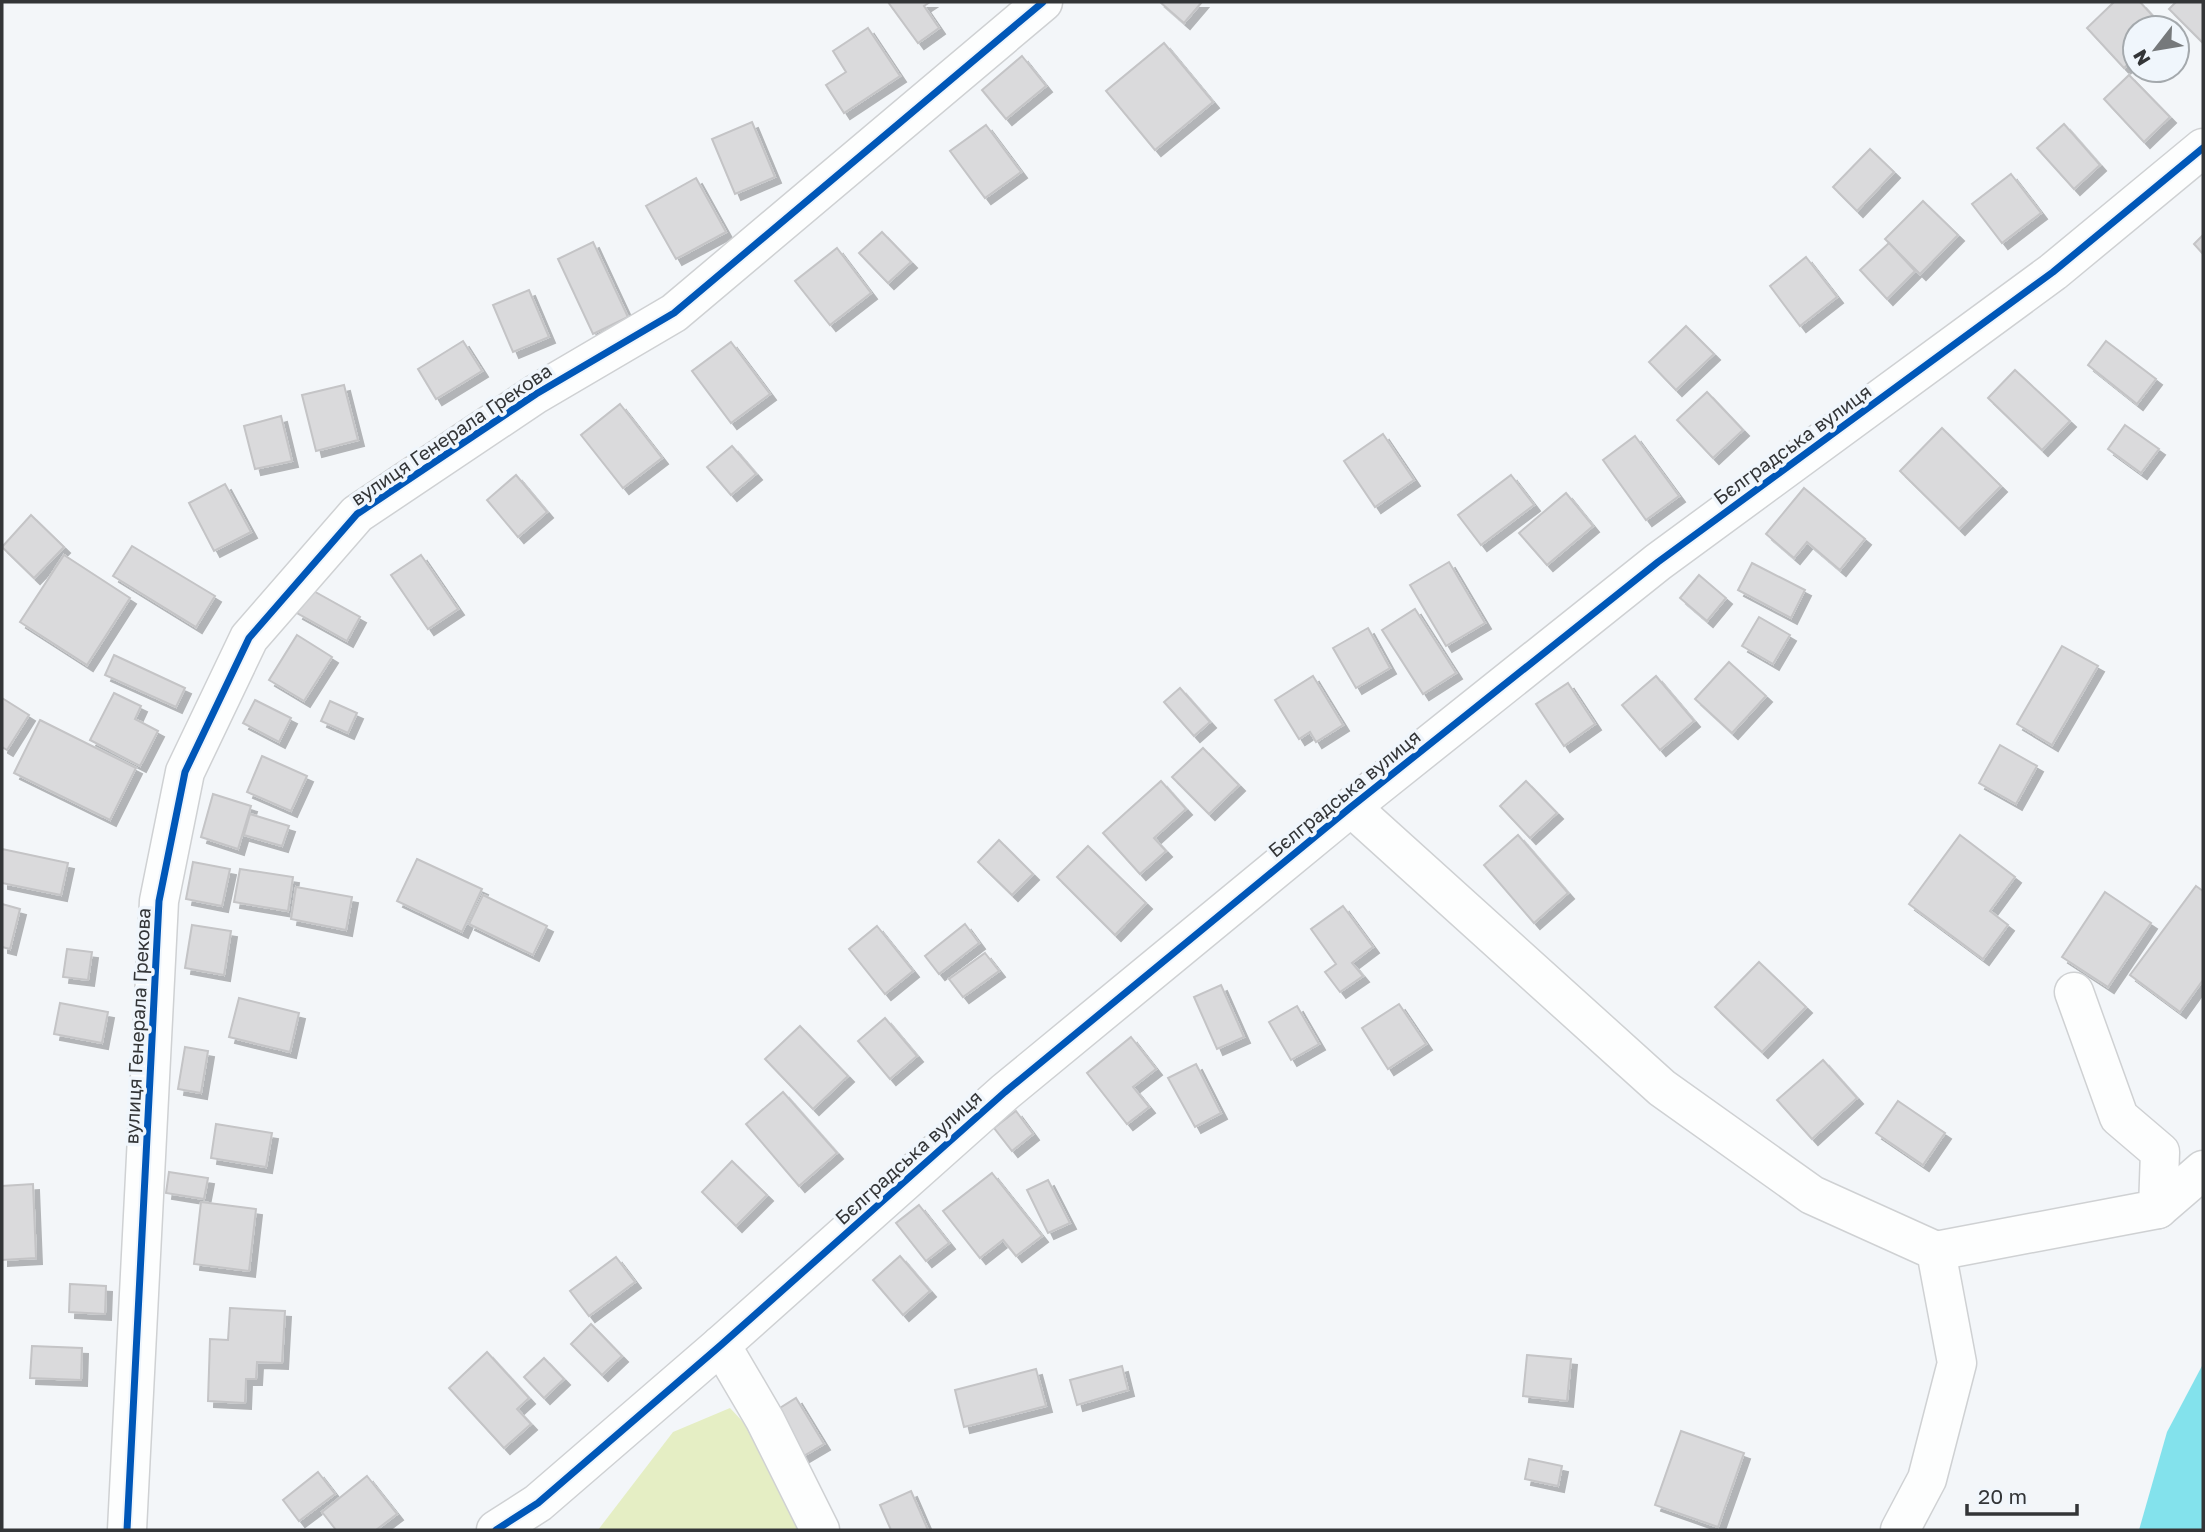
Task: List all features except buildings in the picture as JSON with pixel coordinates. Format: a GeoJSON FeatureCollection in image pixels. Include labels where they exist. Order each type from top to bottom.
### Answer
{"type":"FeatureCollection","features":[{"type":"Feature","properties":{"kind":"street","name":"вулиця Генерала Грекова"},"geometry":{"type":"LineString","coordinates":[[127,1530],[159,901],[185,772],[249,638],[357,514],[536,394],[674,313],[1043,2]]}},
{"type":"Feature","properties":{"kind":"street","name":"Бєлградська вулиця"},"geometry":{"type":"LineString","coordinates":[[496,1530],[536,1517],[721,1345],[1005,1092],[1351,807],[1658,562],[2053,272],[2203,148]]}},
{"type":"Feature","properties":{"kind":"street"},"geometry":{"type":"LineString","coordinates":[[1351,807],[1662,1088],[1812,1195],[1936,1251],[2158,1209],[2203,1170]]}},
{"type":"Feature","properties":{"kind":"street"},"geometry":{"type":"LineString","coordinates":[[2074,992],[2119,1117],[2160,1152],[2158,1209]]}},
{"type":"Feature","properties":{"kind":"street"},"geometry":{"type":"LineString","coordinates":[[1899,1530],[1927,1479],[1958,1363],[1936,1251]]}},
{"type":"Feature","properties":{"kind":"street"},"geometry":{"type":"LineString","coordinates":[[721,1345],[765,1420],[820,1530]]}},
{"type":"Feature","properties":{"kind":"green space"},"geometry":{"type":"Polygon","coordinates":[[[730,1408],[759,1439],[803,1530],[598,1530],[673,1432],[730,1408]]]}},
{"type":"Feature","properties":{"kind":"water"},"geometry":{"type":"Polygon","coordinates":[[[2203,1364],[2203,1530],[2139,1530],[2167,1432],[2203,1364]]]}},
{"type":"Feature","properties":{"kind":"cycle path"},"geometry":{"type":"LineString","coordinates":[[127,1530],[159,901],[185,772],[249,638],[357,514],[536,394],[674,313],[1043,2]]}},
{"type":"Feature","properties":{"kind":"cycle path"},"geometry":{"type":"LineString","coordinates":[[496,1530],[538,1503],[721,1345],[1005,1092],[1351,807],[1658,562],[2053,272],[2203,148]]}}]}
